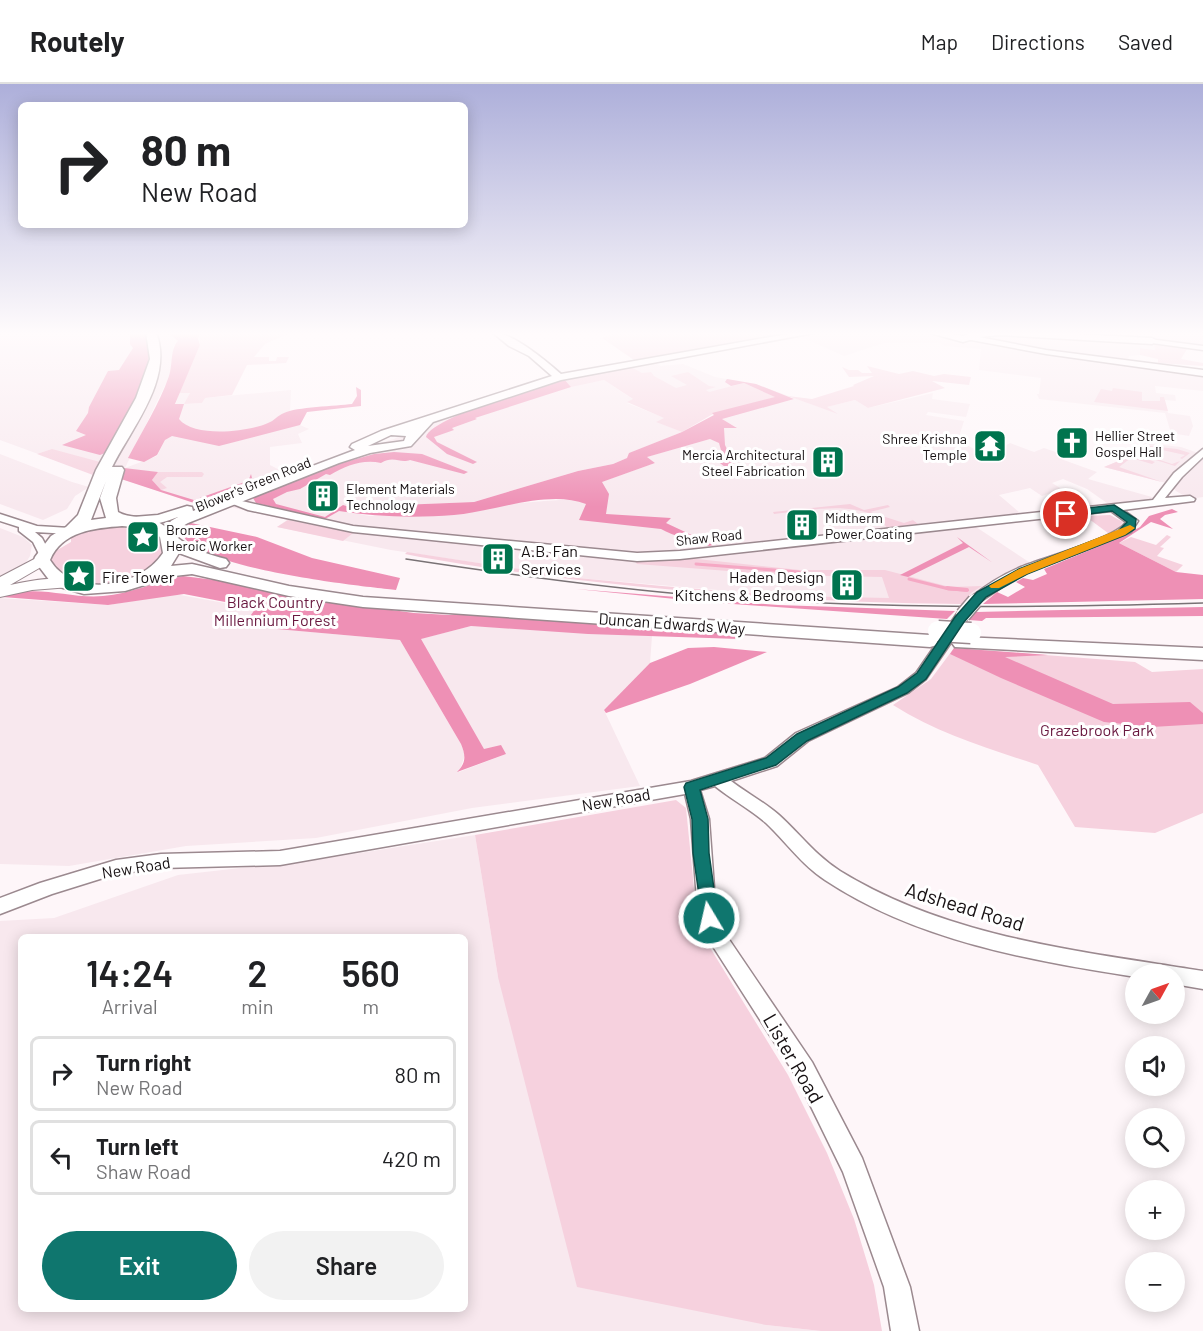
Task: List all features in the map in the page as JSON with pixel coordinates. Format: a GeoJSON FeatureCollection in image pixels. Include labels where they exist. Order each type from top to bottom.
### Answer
{"type":"FeatureCollection","features":[{"type":"Feature","properties":{"kind":"highway"},"geometry":{"type":"LineString","coordinates":[[64,584],[51,574],[43,556],[84,520],[102,471],[145,390]]}},
{"type":"Feature","properties":{"kind":"highway"},"geometry":{"type":"LineString","coordinates":[[128,521],[111,514],[109,494],[116,472],[155,390]]}},
{"type":"Feature","properties":{"kind":"highway"},"geometry":{"type":"LineString","coordinates":[[71,530],[128,521]]}},
{"type":"Feature","properties":{"kind":"highway","name":"Duncan Edwards Way"},"geometry":{"type":"LineString","coordinates":[[128,521],[150,524],[169,537],[180,549],[200,558],[240,568],[380,593],[934,636]]}},
{"type":"Feature","properties":{"kind":"highway"},"geometry":{"type":"LineString","coordinates":[[145,579],[157,572],[171,553],[169,537]]}},
{"type":"Feature","properties":{"kind":"highway","name":"Duncan Edwards Way"},"geometry":{"type":"LineString","coordinates":[[64,584],[88,589],[111,588],[174,571],[192,569],[289,591],[363,602],[1203,654]]}},
{"type":"Feature","properties":{"kind":"highway","name":"Duncan Edwards Way"},"geometry":{"type":"LineString","coordinates":[[966,638],[1203,644]]}},
{"type":"Feature","properties":{"kind":"main road","name":"Blower's Green Road"},"geometry":{"type":"LineString","coordinates":[[378,444],[373,438],[380,434],[512,391]]}},
{"type":"Feature","properties":{"kind":"main road","name":"Blower's Green Road"},"geometry":{"type":"LineString","coordinates":[[128,521],[177,518],[208,507],[324,456],[378,444],[407,444],[411,441],[412,436],[434,418]]}},
{"type":"Feature","properties":{"kind":"main road"},"geometry":{"type":"LineString","coordinates":[[395,431],[412,436]]}},
{"type":"Feature","properties":{"kind":"main road","name":"Blower's Green Road"},"geometry":{"type":"LineString","coordinates":[[208,507],[233,502],[378,444]]}},
{"type":"Feature","properties":{"kind":"main road","name":"Blower's Green Road"},"geometry":{"type":"LineString","coordinates":[[169,537],[177,518]]}},
{"type":"Feature","properties":{"kind":"main road"},"geometry":{"type":"LineString","coordinates":[[0,584],[43,556]]}},
{"type":"Feature","properties":{"kind":"main road"},"geometry":{"type":"LineString","coordinates":[[0,592],[32,585],[64,584]]}},
{"type":"Feature","properties":{"kind":"street"},"geometry":{"type":"LineString","coordinates":[[1156,503],[1178,475],[1203,452]]}},
{"type":"Feature","properties":{"kind":"street","name":"Shaw Road"},"geometry":{"type":"LineString","coordinates":[[233,502],[353,529],[637,556],[680,555],[1190,499],[1169,486]]}},
{"type":"Feature","properties":{"kind":"street","name":"New Road"},"geometry":{"type":"LineString","coordinates":[[0,906],[46,888],[116,867],[161,861],[280,858],[691,787],[771,762],[802,737],[903,690],[921,676],[963,615],[975,601],[993,587],[1023,572],[1127,530],[1132,521],[1114,508]]}},
{"type":"Feature","properties":{"kind":"street"},"geometry":{"type":"LineString","coordinates":[[1,517],[36,529],[71,530]]}},
{"type":"Feature","properties":{"kind":"street"},"geometry":{"type":"LineString","coordinates":[[1,517],[33,536],[43,556]]}},
{"type":"Feature","properties":{"kind":"street","name":"Adshead Road"},"geometry":{"type":"LineString","coordinates":[[718,780],[733,793],[763,811],[815,864],[864,895],[905,915],[1002,944],[1203,980]]}},
{"type":"Feature","properties":{"kind":"street","name":"Lister Road"},"geometry":{"type":"LineString","coordinates":[[691,787],[700,819],[706,901],[716,934],[804,1069],[853,1167],[897,1287],[905,1331]]}},
{"type":"Feature","properties":{"kind":"shaded area"},"geometry":{"type":"Polygon","coordinates":[[[0,390],[163,390],[125,468],[157,456],[165,440],[179,393],[190,393],[185,404],[202,403],[204,398],[291,390],[290,411],[307,410],[300,425],[309,429],[298,434],[302,443],[270,447],[270,465],[289,475],[342,454],[394,439],[434,418],[488,399],[542,390],[619,390],[634,400],[627,403],[665,418],[657,422],[682,432],[630,453],[627,458],[613,464],[578,471],[474,502],[401,505],[400,508],[356,509],[346,506],[339,510],[369,516],[479,511],[507,504],[575,499],[586,503],[601,482],[655,463],[646,457],[710,439],[724,442],[724,428],[736,427],[669,390],[773,390],[822,408],[855,400],[868,408],[933,393],[932,399],[970,404],[966,417],[928,412],[926,415],[964,421],[958,440],[983,454],[994,452],[1010,443],[1034,452],[1044,448],[1067,456],[1061,459],[1097,472],[1088,479],[1159,499],[1114,508],[1087,489],[1063,479],[1052,483],[1062,489],[1042,496],[1030,488],[999,495],[1026,518],[973,525],[1035,566],[1013,577],[972,605],[889,599],[786,596],[578,578],[391,550],[277,527],[287,520],[230,507],[220,511],[122,479],[120,484],[0,440],[0,390]]]}},
{"type":"Feature","properties":{"kind":"shaded area"},"geometry":{"type":"Polygon","coordinates":[[[1039,390],[1156,390],[1156,393],[1175,395],[1176,401],[1165,400],[1168,413],[1190,416],[1193,426],[1189,436],[1171,433],[1165,413],[1039,399],[1037,394],[1039,390]]]}},
{"type":"Feature","properties":{"kind":"shaded area"},"geometry":{"type":"Polygon","coordinates":[[[1145,443],[1181,447],[1201,454],[1203,452],[1203,497],[1190,499],[1176,491],[1170,484],[1104,467],[1128,457],[1122,454],[1145,443]]]}},
{"type":"Feature","properties":{"kind":"shaded area"},"geometry":{"type":"Polygon","coordinates":[[[0,454],[89,487],[75,496],[67,509],[43,520],[0,504],[0,454]]]}},
{"type":"Feature","properties":{"kind":"shaded area"},"geometry":{"type":"Polygon","coordinates":[[[0,528],[23,537],[32,545],[30,556],[25,564],[0,579],[0,528]]]}},
{"type":"Feature","properties":{"kind":"shaded area"},"geometry":{"type":"Polygon","coordinates":[[[175,594],[257,609],[244,626],[400,640],[461,744],[465,755],[459,772],[506,754],[484,750],[420,639],[471,626],[652,636],[650,663],[604,710],[640,786],[472,808],[316,838],[186,846],[69,866],[0,864],[0,598],[108,605],[175,594]]]}},
{"type":"Feature","properties":{"kind":"shaded area"},"geometry":{"type":"Polygon","coordinates":[[[475,835],[498,977],[766,1325],[821,1331],[0,1331],[0,921],[54,918],[178,875],[321,859],[475,835]]]}},
{"type":"Feature","properties":{"kind":"green space"},"geometry":{"type":"Polygon","coordinates":[[[98,390],[140,390],[105,453],[100,455],[62,445],[86,435],[76,431],[88,413],[98,390]]]}},
{"type":"Feature","properties":{"kind":"green space"},"geometry":{"type":"Polygon","coordinates":[[[163,390],[181,390],[175,404],[184,404],[179,419],[186,425],[208,431],[235,431],[270,422],[290,411],[352,404],[357,396],[356,390],[361,390],[361,406],[307,412],[300,425],[219,446],[172,436],[165,440],[157,455],[144,462],[128,458],[163,390]]]}},
{"type":"Feature","properties":{"kind":"green space"},"geometry":{"type":"Polygon","coordinates":[[[180,390],[234,390],[232,395],[205,398],[202,403],[184,404],[190,393],[179,393],[180,390]]]}},
{"type":"Feature","properties":{"kind":"green space"},"geometry":{"type":"Polygon","coordinates":[[[527,390],[561,390],[475,418],[477,419],[434,437],[437,442],[477,462],[473,464],[447,454],[426,437],[446,421],[527,390]]]}},
{"type":"Feature","properties":{"kind":"green space"},"geometry":{"type":"Polygon","coordinates":[[[620,390],[709,392],[760,390],[776,397],[713,414],[682,432],[656,422],[664,418],[627,402],[633,399],[620,390]]]}},
{"type":"Feature","properties":{"kind":"green space"},"geometry":{"type":"Polygon","coordinates":[[[760,390],[772,390],[794,399],[722,419],[737,428],[724,428],[725,445],[737,470],[745,471],[746,474],[770,476],[749,475],[730,470],[718,461],[724,461],[719,443],[710,439],[647,457],[655,463],[602,482],[609,494],[606,514],[671,518],[666,523],[713,545],[709,546],[661,529],[579,520],[586,504],[571,500],[538,500],[440,516],[382,516],[339,511],[325,519],[256,503],[253,498],[335,465],[374,454],[394,452],[422,454],[468,472],[464,474],[410,460],[361,463],[348,466],[330,475],[326,474],[300,489],[273,499],[276,504],[325,517],[343,505],[356,509],[474,502],[578,471],[613,464],[627,458],[629,453],[682,432],[714,415],[712,413],[775,397],[760,390]]]}},
{"type":"Feature","properties":{"kind":"green space"},"geometry":{"type":"Polygon","coordinates":[[[840,390],[937,390],[868,408],[855,400],[827,407],[838,414],[788,396],[812,399],[840,390]]]}},
{"type":"Feature","properties":{"kind":"green space"},"geometry":{"type":"Polygon","coordinates":[[[1100,390],[1142,392],[1142,401],[1160,401],[1160,397],[1164,397],[1168,411],[1094,402],[1100,390]]]}},
{"type":"Feature","properties":{"kind":"green space"},"geometry":{"type":"Polygon","coordinates":[[[1141,445],[1177,449],[1190,453],[1182,459],[1180,458],[1185,455],[1153,448],[1142,454],[1172,464],[1180,461],[1175,466],[1149,458],[1147,459],[1155,462],[1152,464],[1131,458],[1119,467],[1162,482],[1104,467],[1128,457],[1122,454],[1141,445]]]}},
{"type":"Feature","properties":{"kind":"green space"},"geometry":{"type":"Polygon","coordinates":[[[52,449],[100,462],[93,475],[37,454],[52,449]]]}},
{"type":"Feature","properties":{"kind":"green space"},"geometry":{"type":"Polygon","coordinates":[[[124,468],[158,472],[152,480],[161,490],[194,500],[242,483],[249,479],[251,474],[252,478],[245,483],[194,503],[121,479],[124,468]]]}},
{"type":"Feature","properties":{"kind":"green space"},"geometry":{"type":"Polygon","coordinates":[[[158,472],[202,472],[204,474],[202,477],[167,477],[160,482],[167,488],[161,490],[152,480],[158,472]]]}},
{"type":"Feature","properties":{"kind":"green space"},"geometry":{"type":"Polygon","coordinates":[[[850,504],[864,510],[888,505],[890,507],[870,512],[904,523],[913,520],[918,524],[887,528],[878,518],[866,512],[851,509],[818,509],[774,514],[773,512],[850,504]]]}},
{"type":"Feature","properties":{"kind":"green space"},"geometry":{"type":"Polygon","coordinates":[[[1172,509],[1178,512],[1165,515],[1160,519],[1173,529],[1151,522],[1119,543],[1176,572],[1203,575],[1203,599],[983,604],[997,592],[1008,597],[1025,587],[1016,582],[1023,578],[1033,580],[1047,574],[1044,569],[1126,535],[1140,527],[1149,516],[1172,509]]]}},
{"type":"Feature","properties":{"kind":"green space"},"geometry":{"type":"Polygon","coordinates":[[[1110,515],[1123,522],[1118,528],[1108,533],[1085,516],[1110,515]]]}},
{"type":"Feature","properties":{"kind":"green space"},"geometry":{"type":"Polygon","coordinates":[[[288,520],[353,533],[343,541],[277,527],[288,520]]]}},
{"type":"Feature","properties":{"kind":"green space","name":"Black Country Millennium Forest"},"geometry":{"type":"Polygon","coordinates":[[[191,523],[257,537],[312,558],[400,578],[396,590],[349,585],[239,564],[208,554],[188,542],[182,528],[191,523]]]}},
{"type":"Feature","properties":{"kind":"green space"},"geometry":{"type":"Polygon","coordinates":[[[111,526],[146,530],[159,539],[162,554],[150,572],[109,584],[89,584],[66,579],[51,562],[54,552],[71,542],[71,536],[86,530],[111,526]]]}},
{"type":"Feature","properties":{"kind":"green space"},"geometry":{"type":"Polygon","coordinates":[[[1167,535],[1171,537],[1160,547],[1164,548],[1157,556],[1183,565],[1176,572],[1119,543],[1131,537],[1156,545],[1167,535]]]}},
{"type":"Feature","properties":{"kind":"green space"},"geometry":{"type":"Polygon","coordinates":[[[957,537],[993,563],[969,547],[908,577],[900,575],[963,543],[957,537]]]}},
{"type":"Feature","properties":{"kind":"green space"},"geometry":{"type":"Polygon","coordinates":[[[407,552],[578,578],[786,596],[889,598],[882,577],[780,575],[637,564],[635,561],[688,558],[800,570],[885,570],[950,587],[982,586],[971,593],[962,604],[758,596],[555,577],[405,554],[407,552]]]}},
{"type":"Feature","properties":{"kind":"green space","name":"Black Country Millennium Forest"},"geometry":{"type":"Polygon","coordinates":[[[183,576],[223,581],[318,600],[414,613],[449,615],[465,613],[738,632],[739,639],[588,634],[471,626],[421,639],[484,749],[501,745],[506,754],[457,772],[464,759],[461,744],[400,640],[243,626],[256,608],[184,594],[108,605],[2,597],[27,591],[103,596],[124,593],[183,576]]]}},
{"type":"Feature","properties":{"kind":"green space"},"geometry":{"type":"Polygon","coordinates":[[[576,589],[778,605],[955,611],[947,619],[705,602],[576,589]]]}},
{"type":"Feature","properties":{"kind":"green space"},"geometry":{"type":"Polygon","coordinates":[[[1203,607],[1203,616],[969,620],[976,612],[1203,607]]]}},
{"type":"Feature","properties":{"kind":"green space"},"geometry":{"type":"Polygon","coordinates":[[[714,647],[767,652],[690,684],[606,713],[604,710],[650,663],[688,648],[714,647]]]}},
{"type":"Feature","properties":{"kind":"green space","name":"Grazebrook Park"},"geometry":{"type":"Polygon","coordinates":[[[954,648],[1135,662],[1152,672],[1203,669],[1203,813],[1155,833],[1075,827],[1038,765],[946,732],[893,705],[931,679],[954,648]]]}},
{"type":"Feature","properties":{"kind":"green space"},"geometry":{"type":"Polygon","coordinates":[[[954,648],[1048,655],[1005,657],[1113,704],[1190,702],[1203,713],[1203,724],[1152,727],[1104,722],[950,654],[954,648]]]}},
{"type":"Feature","properties":{"kind":"green space"},"geometry":{"type":"Polygon","coordinates":[[[676,800],[686,808],[698,928],[788,1075],[827,1153],[854,1219],[874,1285],[882,1331],[821,1331],[766,1325],[577,1287],[498,977],[475,835],[676,800]]]}},
{"type":"Feature","properties":{"kind":"waterway"},"geometry":{"type":"LineString","coordinates":[[696,564],[799,572]]}},
{"type":"Feature","properties":{"kind":"waterway"},"geometry":{"type":"LineString","coordinates":[[909,579],[949,589],[967,590],[947,588]]}},
{"type":"Feature","properties":{"kind":"tram line"},"geometry":{"type":"LineString","coordinates":[[406,559],[592,585],[766,600],[953,606],[1203,603]]}},
{"type":"Feature","properties":{"kind":"slow traffic"},"geometry":{"type":"LineString","coordinates":[[995,586],[1045,562],[1130,528]]}},
{"type":"Feature","properties":{"kind":"place","name":"Hellier Street Gospel Hall"},"geometry":{"type":"Point","coordinates":[1072,443]}},
{"type":"Feature","properties":{"kind":"place","name":"Shree Krishna Temple"},"geometry":{"type":"Point","coordinates":[990,446]}},
{"type":"Feature","properties":{"kind":"place","name":"Mercia Architectural Steel Fabrication"},"geometry":{"type":"Point","coordinates":[828,462]}},
{"type":"Feature","properties":{"kind":"place","name":"Element Materials Technology"},"geometry":{"type":"Point","coordinates":[323,496]}},
{"type":"Feature","properties":{"kind":"place","name":"Midtherm Power Coating"},"geometry":{"type":"Point","coordinates":[802,525]}},
{"type":"Feature","properties":{"kind":"place","name":"Bronze Heroic Worker"},"geometry":{"type":"Point","coordinates":[143,537]}},
{"type":"Feature","properties":{"kind":"place","name":"A.B. Fan Services"},"geometry":{"type":"Point","coordinates":[498,559]}},
{"type":"Feature","properties":{"kind":"place","name":"Fire Tower"},"geometry":{"type":"Point","coordinates":[79,576]}},
{"type":"Feature","properties":{"kind":"place","name":"Haden Design Kitchens & Bedrooms"},"geometry":{"type":"Point","coordinates":[847,585]}},
{"type":"Feature","properties":{"kind":"route"},"geometry":{"type":"LineString","coordinates":[[709,918],[701,853],[700,819],[691,787],[771,762],[802,737],[903,690],[921,676],[959,620],[981,594],[1045,562],[1122,533],[1131,526],[1132,521],[1114,508],[1066,514]]}}]}
